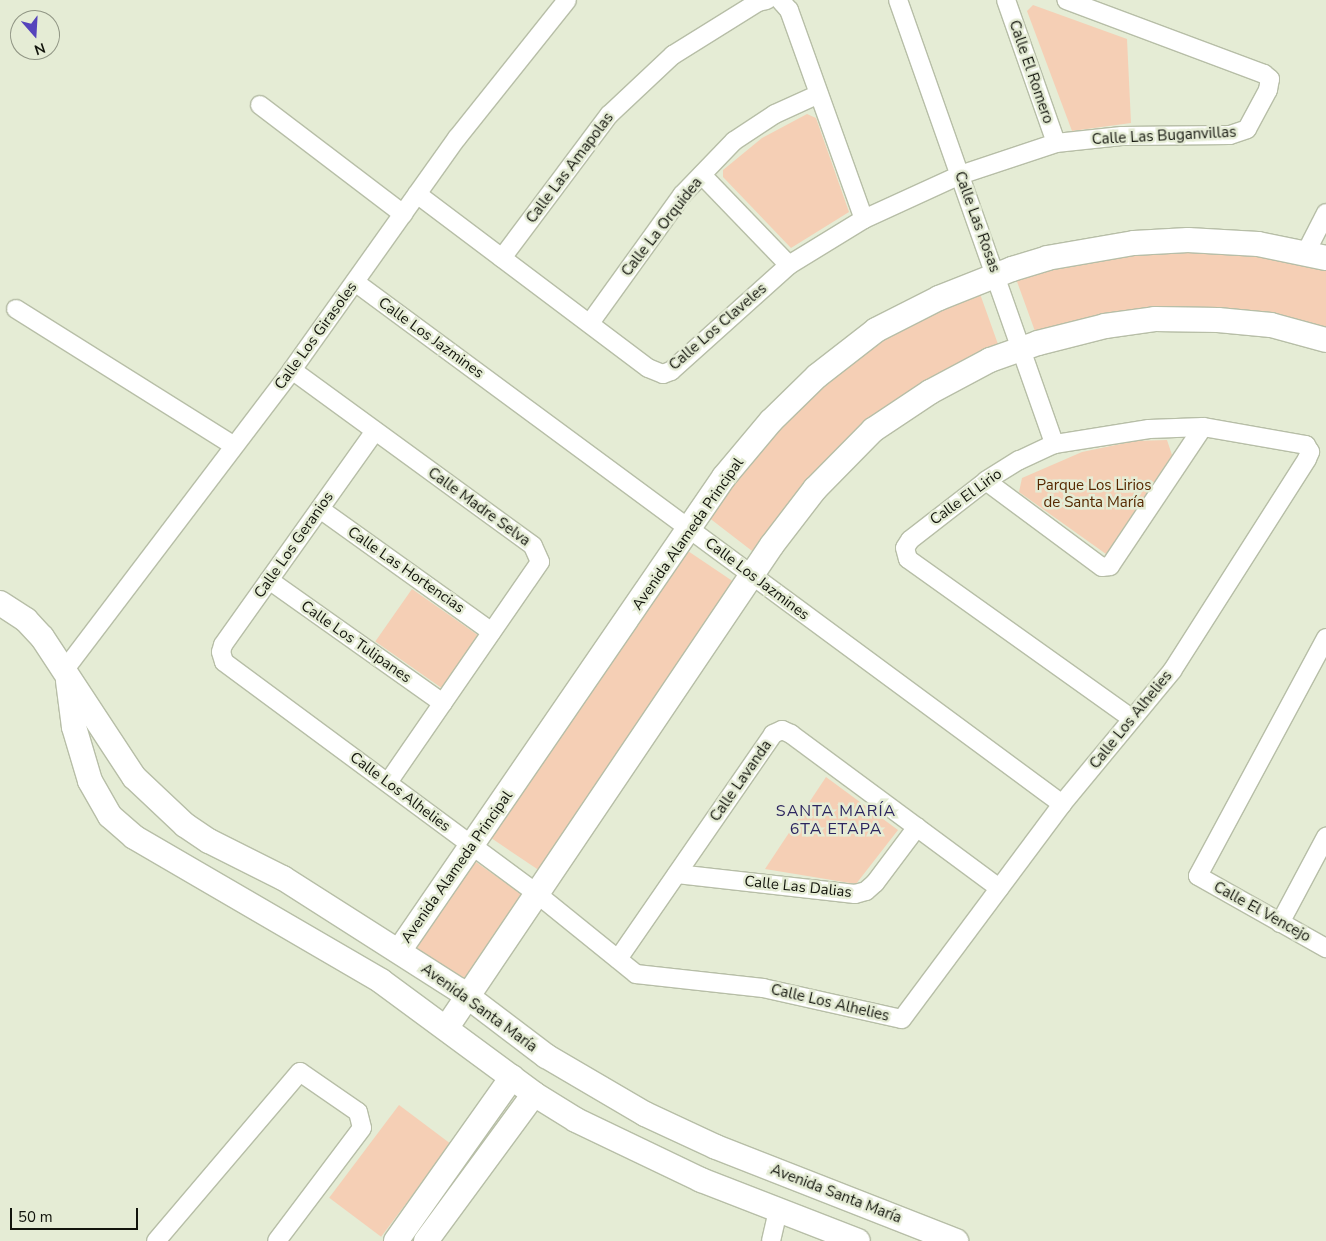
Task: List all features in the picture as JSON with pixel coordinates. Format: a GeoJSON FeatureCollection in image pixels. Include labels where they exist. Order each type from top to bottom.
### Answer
{"type":"FeatureCollection","features":[{"type":"Feature","properties":{"kind":"street","name":"Calle Los Girasoles"},"geometry":{"type":"LineString","coordinates":[[66,677],[234,446],[292,370],[457,138],[567,0]]}},
{"type":"Feature","properties":{"kind":"street","name":"Calle Las Amapolas"},"geometry":{"type":"LineString","coordinates":[[502,258],[609,115],[673,55],[758,2],[767,0]]}},
{"type":"Feature","properties":{"kind":"street"},"geometry":{"type":"LineString","coordinates":[[780,0],[789,10],[864,219]]}},
{"type":"Feature","properties":{"kind":"street","name":"Calle Las Rosas"},"geometry":{"type":"LineString","coordinates":[[898,0],[1054,444]]}},
{"type":"Feature","properties":{"kind":"street","name":"Calle El Romero"},"geometry":{"type":"LineString","coordinates":[[1006,0],[1056,143]]}},
{"type":"Feature","properties":{"kind":"street","name":"Calle Las Buganvillas"},"geometry":{"type":"LineString","coordinates":[[960,175],[1056,143],[1122,136],[1240,134],[1247,129],[1270,79],[1264,74],[1066,0]]}},
{"type":"Feature","properties":{"kind":"street","name":"Calle La Orquidea"},"geometry":{"type":"LineString","coordinates":[[590,323],[682,195],[734,141],[775,114],[819,94]]}},
{"type":"Feature","properties":{"kind":"street"},"geometry":{"type":"LineString","coordinates":[[260,105],[403,214]]}},
{"type":"Feature","properties":{"kind":"street"},"geometry":{"type":"LineString","coordinates":[[702,175],[789,264]]}},
{"type":"Feature","properties":{"kind":"street","name":"Calle Los Claveles"},"geometry":{"type":"LineString","coordinates":[[417,194],[648,368],[663,374],[671,371],[789,264],[864,219],[960,175]]}},
{"type":"Feature","properties":{"kind":"street"},"geometry":{"type":"LineString","coordinates":[[1316,256],[1326,213]]}},
{"type":"Feature","properties":{"kind":"street","name":"Avenida Alameda Principal"},"geometry":{"type":"LineString","coordinates":[[399,952],[724,477],[771,421],[817,376],[876,330],[939,298],[996,275],[1047,258],[1134,243],[1188,240],[1250,244],[1316,256]]}},
{"type":"Feature","properties":{"kind":"street","name":"Calle Los Jazmines"},"geometry":{"type":"LineString","coordinates":[[355,282],[1062,804]]}},
{"type":"Feature","properties":{"kind":"street"},"geometry":{"type":"LineString","coordinates":[[16,309],[234,446]]}},
{"type":"Feature","properties":{"kind":"street"},"geometry":{"type":"LineString","coordinates":[[447,1027],[752,575],[815,488],[873,430],[930,392],[990,360],[1105,326],[1155,318],[1271,324],[1326,340]]}},
{"type":"Feature","properties":{"kind":"street","name":"Calle Madre Selva"},"geometry":{"type":"LineString","coordinates":[[292,370],[538,552],[540,562],[388,782]]}},
{"type":"Feature","properties":{"kind":"street"},"geometry":{"type":"LineString","coordinates":[[986,481],[1102,567],[1110,566],[1203,427]]}},
{"type":"Feature","properties":{"kind":"street","name":"Calle El Lirio"},"geometry":{"type":"LineString","coordinates":[[1132,718],[908,559],[905,548],[910,540],[986,481],[1019,460],[1054,444],[1139,430],[1203,427],[1306,445],[1310,452]]}},
{"type":"Feature","properties":{"kind":"street","name":"Calle Los Geranios"},"geometry":{"type":"LineString","coordinates":[[224,662],[221,652],[223,645],[375,431]]}},
{"type":"Feature","properties":{"kind":"street","name":"Calle Los Alhelies"},"geometry":{"type":"LineString","coordinates":[[224,662],[537,894],[636,974],[763,988],[902,1020],[1062,804],[1172,671],[1310,452]]}},
{"type":"Feature","properties":{"kind":"street","name":"Calle Las Hortencias"},"geometry":{"type":"LineString","coordinates":[[320,509],[492,632]]}},
{"type":"Feature","properties":{"kind":"street","name":"Calle Los Tulipanes"},"geometry":{"type":"LineString","coordinates":[[270,580],[443,703]]}},
{"type":"Feature","properties":{"kind":"street","name":"Avenida Santa María"},"geometry":{"type":"LineString","coordinates":[[0,603],[26,620],[66,677],[82,695],[134,777],[178,820],[209,841],[283,878],[468,997],[546,1056],[646,1114],[716,1147],[956,1241]]}},
{"type":"Feature","properties":{"kind":"street","name":"Calle El Vencejo"},"geometry":{"type":"LineString","coordinates":[[1326,638],[1198,876],[1326,948]]}},
{"type":"Feature","properties":{"kind":"street","name":"Avenida Santa María"},"geometry":{"type":"LineString","coordinates":[[66,677],[74,727],[88,774],[100,801],[122,827],[158,853],[219,884],[381,981],[447,1027],[534,1094],[618,1140],[701,1180],[858,1241]]}},
{"type":"Feature","properties":{"kind":"street","name":"Calle Lavanda"},"geometry":{"type":"LineString","coordinates":[[618,959],[773,734],[782,730],[1000,888]]}},
{"type":"Feature","properties":{"kind":"street","name":"Calle Las Dalias"},"geometry":{"type":"LineString","coordinates":[[677,874],[855,894],[866,892],[875,883],[917,827]]}},
{"type":"Feature","properties":{"kind":"street"},"geometry":{"type":"LineString","coordinates":[[1280,922],[1325,841]]}},
{"type":"Feature","properties":{"kind":"street"},"geometry":{"type":"LineString","coordinates":[[156,1241],[300,1072],[358,1112],[362,1128],[277,1241]]}},
{"type":"Feature","properties":{"kind":"street"},"geometry":{"type":"LineString","coordinates":[[396,1241],[512,1078]]}},
{"type":"Feature","properties":{"kind":"street"},"geometry":{"type":"LineString","coordinates":[[426,1241],[534,1094]]}},
{"type":"Feature","properties":{"kind":"street"},"geometry":{"type":"LineString","coordinates":[[771,1241],[778,1210]]}},
{"type":"Feature","properties":{"kind":"green space"},"geometry":{"type":"Polygon","coordinates":[[[1033,5],[1127,39],[1131,123],[1072,131],[1027,11],[1033,5]]]}},
{"type":"Feature","properties":{"kind":"green space"},"geometry":{"type":"Polygon","coordinates":[[[807,114],[816,118],[849,212],[791,248],[723,177],[723,170],[762,138],[807,114]]]}},
{"type":"Feature","properties":{"kind":"green space"},"geometry":{"type":"Polygon","coordinates":[[[1131,251],[1253,251],[1326,268],[1326,330],[1256,315],[1036,334],[1015,276],[1131,251]]]}},
{"type":"Feature","properties":{"kind":"green space"},"geometry":{"type":"Polygon","coordinates":[[[979,291],[999,347],[927,383],[756,554],[708,517],[733,480],[778,427],[825,384],[882,339],[979,291]]]}},
{"type":"Feature","properties":{"kind":"green space","name":"Parque Los Lirios de Santa María"},"geometry":{"type":"Polygon","coordinates":[[[1167,440],[1172,455],[1106,554],[1019,492],[1022,478],[1082,452],[1135,441],[1167,440]]]}},
{"type":"Feature","properties":{"kind":"green space"},"geometry":{"type":"Polygon","coordinates":[[[685,549],[738,585],[543,873],[490,838],[685,549]]]}},
{"type":"Feature","properties":{"kind":"green space"},"geometry":{"type":"Polygon","coordinates":[[[412,589],[478,635],[442,688],[375,641],[412,589]]]}},
{"type":"Feature","properties":{"kind":"green space"},"geometry":{"type":"Polygon","coordinates":[[[826,777],[898,830],[856,884],[765,869],[826,777]]]}},
{"type":"Feature","properties":{"kind":"green space"},"geometry":{"type":"Polygon","coordinates":[[[473,860],[526,897],[464,986],[411,948],[473,860]]]}},
{"type":"Feature","properties":{"kind":"green space"},"geometry":{"type":"Polygon","coordinates":[[[399,1105],[451,1144],[381,1237],[329,1198],[399,1105]]]}},
{"type":"Feature","properties":{"kind":"district","name":"SANTA MARÍA 6TA ETAPA"},"geometry":{"type":"Point","coordinates":[836,820]}}]}
